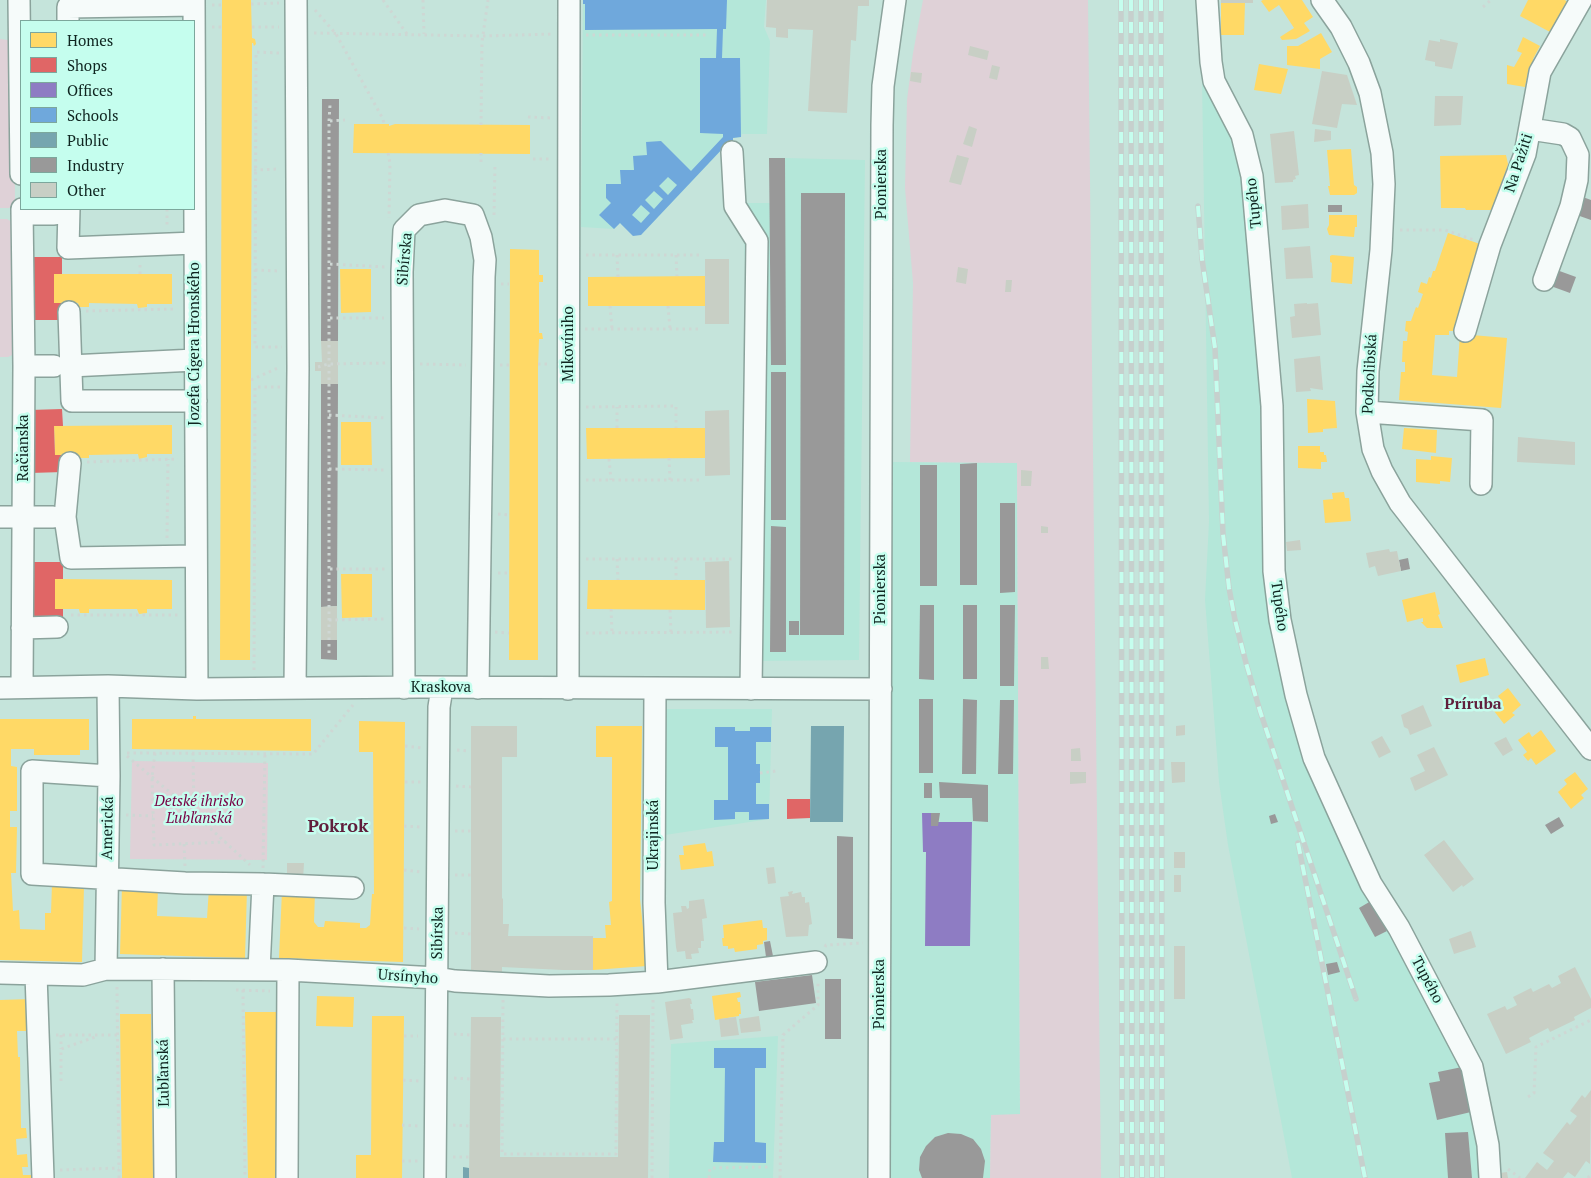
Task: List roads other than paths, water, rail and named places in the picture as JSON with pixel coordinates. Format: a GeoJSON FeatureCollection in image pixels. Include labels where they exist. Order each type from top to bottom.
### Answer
{"type":"FeatureCollection","features":[{"type":"Feature","properties":{"kind":"street"},"geometry":{"type":"LineString","coordinates":[[19,0],[20,87]]}},
{"type":"Feature","properties":{"kind":"street","name":"Mikovíniho"},"geometry":{"type":"LineString","coordinates":[[568,688],[569,0]]}},
{"type":"Feature","properties":{"kind":"street","name":"Pionierska"},"geometry":{"type":"LineString","coordinates":[[879,1178],[882,126],[884,78],[895,0]]}},
{"type":"Feature","properties":{"kind":"street","name":"Tupého"},"geometry":{"type":"LineString","coordinates":[[1207,0],[1214,81],[1242,135],[1252,176],[1272,406],[1274,571],[1280,620],[1296,696],[1314,758],[1371,884],[1400,928],[1472,1067],[1488,1146],[1490,1178]]}},
{"type":"Feature","properties":{"kind":"street","name":"Podkolibská"},"geometry":{"type":"LineString","coordinates":[[1322,0],[1341,27],[1359,63],[1370,93],[1382,153],[1384,184],[1381,250],[1368,371],[1367,412],[1373,449],[1385,477],[1400,503],[1591,749]]}},
{"type":"Feature","properties":{"kind":"street","name":"Na Pažiti"},"geometry":{"type":"LineString","coordinates":[[1465,331],[1490,245],[1525,154],[1540,72],[1581,0]]}},
{"type":"Feature","properties":{"kind":"street"},"geometry":{"type":"LineString","coordinates":[[68,20],[68,8],[194,3]]}},
{"type":"Feature","properties":{"kind":"street","name":"Jozefa Cígera Hronského"},"geometry":{"type":"LineString","coordinates":[[194,3],[194,20]]}},
{"type":"Feature","properties":{"kind":"street"},"geometry":{"type":"LineString","coordinates":[[295,688],[298,3]]}},
{"type":"Feature","properties":{"kind":"street"},"geometry":{"type":"LineString","coordinates":[[1530,129],[1563,134],[1570,138],[1578,155],[1577,180],[1571,206],[1544,280]]}},
{"type":"Feature","properties":{"kind":"street"},"geometry":{"type":"LineString","coordinates":[[732,152],[736,206],[757,241],[751,689]]}},
{"type":"Feature","properties":{"kind":"street","name":"Jozefa Cígera Hronského"},"geometry":{"type":"LineString","coordinates":[[195,210],[198,689]]}},
{"type":"Feature","properties":{"kind":"street","name":"Sibírska"},"geometry":{"type":"LineString","coordinates":[[404,688],[402,272],[404,230],[419,215],[445,210],[473,215],[481,236],[485,260],[478,688]]}},
{"type":"Feature","properties":{"kind":"street"},"geometry":{"type":"LineString","coordinates":[[22,211],[61,211],[68,248],[195,243]]}},
{"type":"Feature","properties":{"kind":"street","name":"Račianska"},"geometry":{"type":"LineString","coordinates":[[22,211],[24,366],[22,687]]}},
{"type":"Feature","properties":{"kind":"street"},"geometry":{"type":"LineString","coordinates":[[69,312],[62,366],[72,401],[196,401]]}},
{"type":"Feature","properties":{"kind":"street"},"geometry":{"type":"LineString","coordinates":[[24,366],[195,360]]}},
{"type":"Feature","properties":{"kind":"street"},"geometry":{"type":"LineString","coordinates":[[1367,412],[1482,420],[1481,484]]}},
{"type":"Feature","properties":{"kind":"street"},"geometry":{"type":"LineString","coordinates":[[70,463],[65,517],[71,558],[196,556]]}},
{"type":"Feature","properties":{"kind":"street"},"geometry":{"type":"LineString","coordinates":[[0,517],[53,517]]}},
{"type":"Feature","properties":{"kind":"street"},"geometry":{"type":"LineString","coordinates":[[22,628],[62,621]]}},
{"type":"Feature","properties":{"kind":"street","name":"Kraskova"},"geometry":{"type":"LineString","coordinates":[[0,688],[108,686],[198,689],[881,689]]}},
{"type":"Feature","properties":{"kind":"street","name":"Americká"},"geometry":{"type":"LineString","coordinates":[[108,686],[108,877],[112,978]]}},
{"type":"Feature","properties":{"kind":"street","name":"Sibírska"},"geometry":{"type":"LineString","coordinates":[[427,1174],[437,978],[439,708],[442,688]]}},
{"type":"Feature","properties":{"kind":"street","name":"Ukrajinská"},"geometry":{"type":"LineString","coordinates":[[655,689],[655,988]]}},
{"type":"Feature","properties":{"kind":"street"},"geometry":{"type":"LineString","coordinates":[[109,776],[32,771],[32,874],[353,888]]}},
{"type":"Feature","properties":{"kind":"street"},"geometry":{"type":"LineString","coordinates":[[259,970],[263,884]]}},
{"type":"Feature","properties":{"kind":"street","name":"Ursínyho"},"geometry":{"type":"LineString","coordinates":[[0,973],[83,975],[112,978],[163,969],[288,970],[437,978],[497,984],[549,986],[609,985],[655,988],[820,959]]}},
{"type":"Feature","properties":{"kind":"street","name":"Ľubľanská"},"geometry":{"type":"LineString","coordinates":[[163,969],[165,1178]]}},
{"type":"Feature","properties":{"kind":"street"},"geometry":{"type":"LineString","coordinates":[[287,1178],[288,970]]}},
{"type":"Feature","properties":{"kind":"street"},"geometry":{"type":"LineString","coordinates":[[36,974],[43,1174]]}},
{"type":"Feature","properties":{"kind":"railway"},"geometry":{"type":"LineString","coordinates":[[1121,0],[1122,1178]]}},
{"type":"Feature","properties":{"kind":"railway"},"geometry":{"type":"LineString","coordinates":[[1131,0],[1132,1178]]}},
{"type":"Feature","properties":{"kind":"railway"},"geometry":{"type":"LineString","coordinates":[[1141,0],[1142,1178]]}},
{"type":"Feature","properties":{"kind":"railway"},"geometry":{"type":"LineString","coordinates":[[1151,0],[1152,1178]]}},
{"type":"Feature","properties":{"kind":"railway"},"geometry":{"type":"LineString","coordinates":[[1161,0],[1162,1178]]}},
{"type":"Feature","properties":{"kind":"railway"},"geometry":{"type":"LineString","coordinates":[[1198,206],[1202,259],[1215,348],[1223,534],[1229,588],[1235,620],[1260,711],[1356,999]]}},
{"type":"Feature","properties":{"kind":"railway"},"geometry":{"type":"LineString","coordinates":[[1298,843],[1365,1178]]}},
{"type":"Feature","properties":{"kind":"district","name":"Príruba"},"geometry":{"type":"Point","coordinates":[1473,704]}},
{"type":"Feature","properties":{"kind":"district","name":"Pokrok"},"geometry":{"type":"Point","coordinates":[338,827]}},
{"type":"Feature","properties":{"kind":"park label","name":"Detské ihrisko Ľubľanská"},"geometry":{"type":"Point","coordinates":[199,810]}}]}
